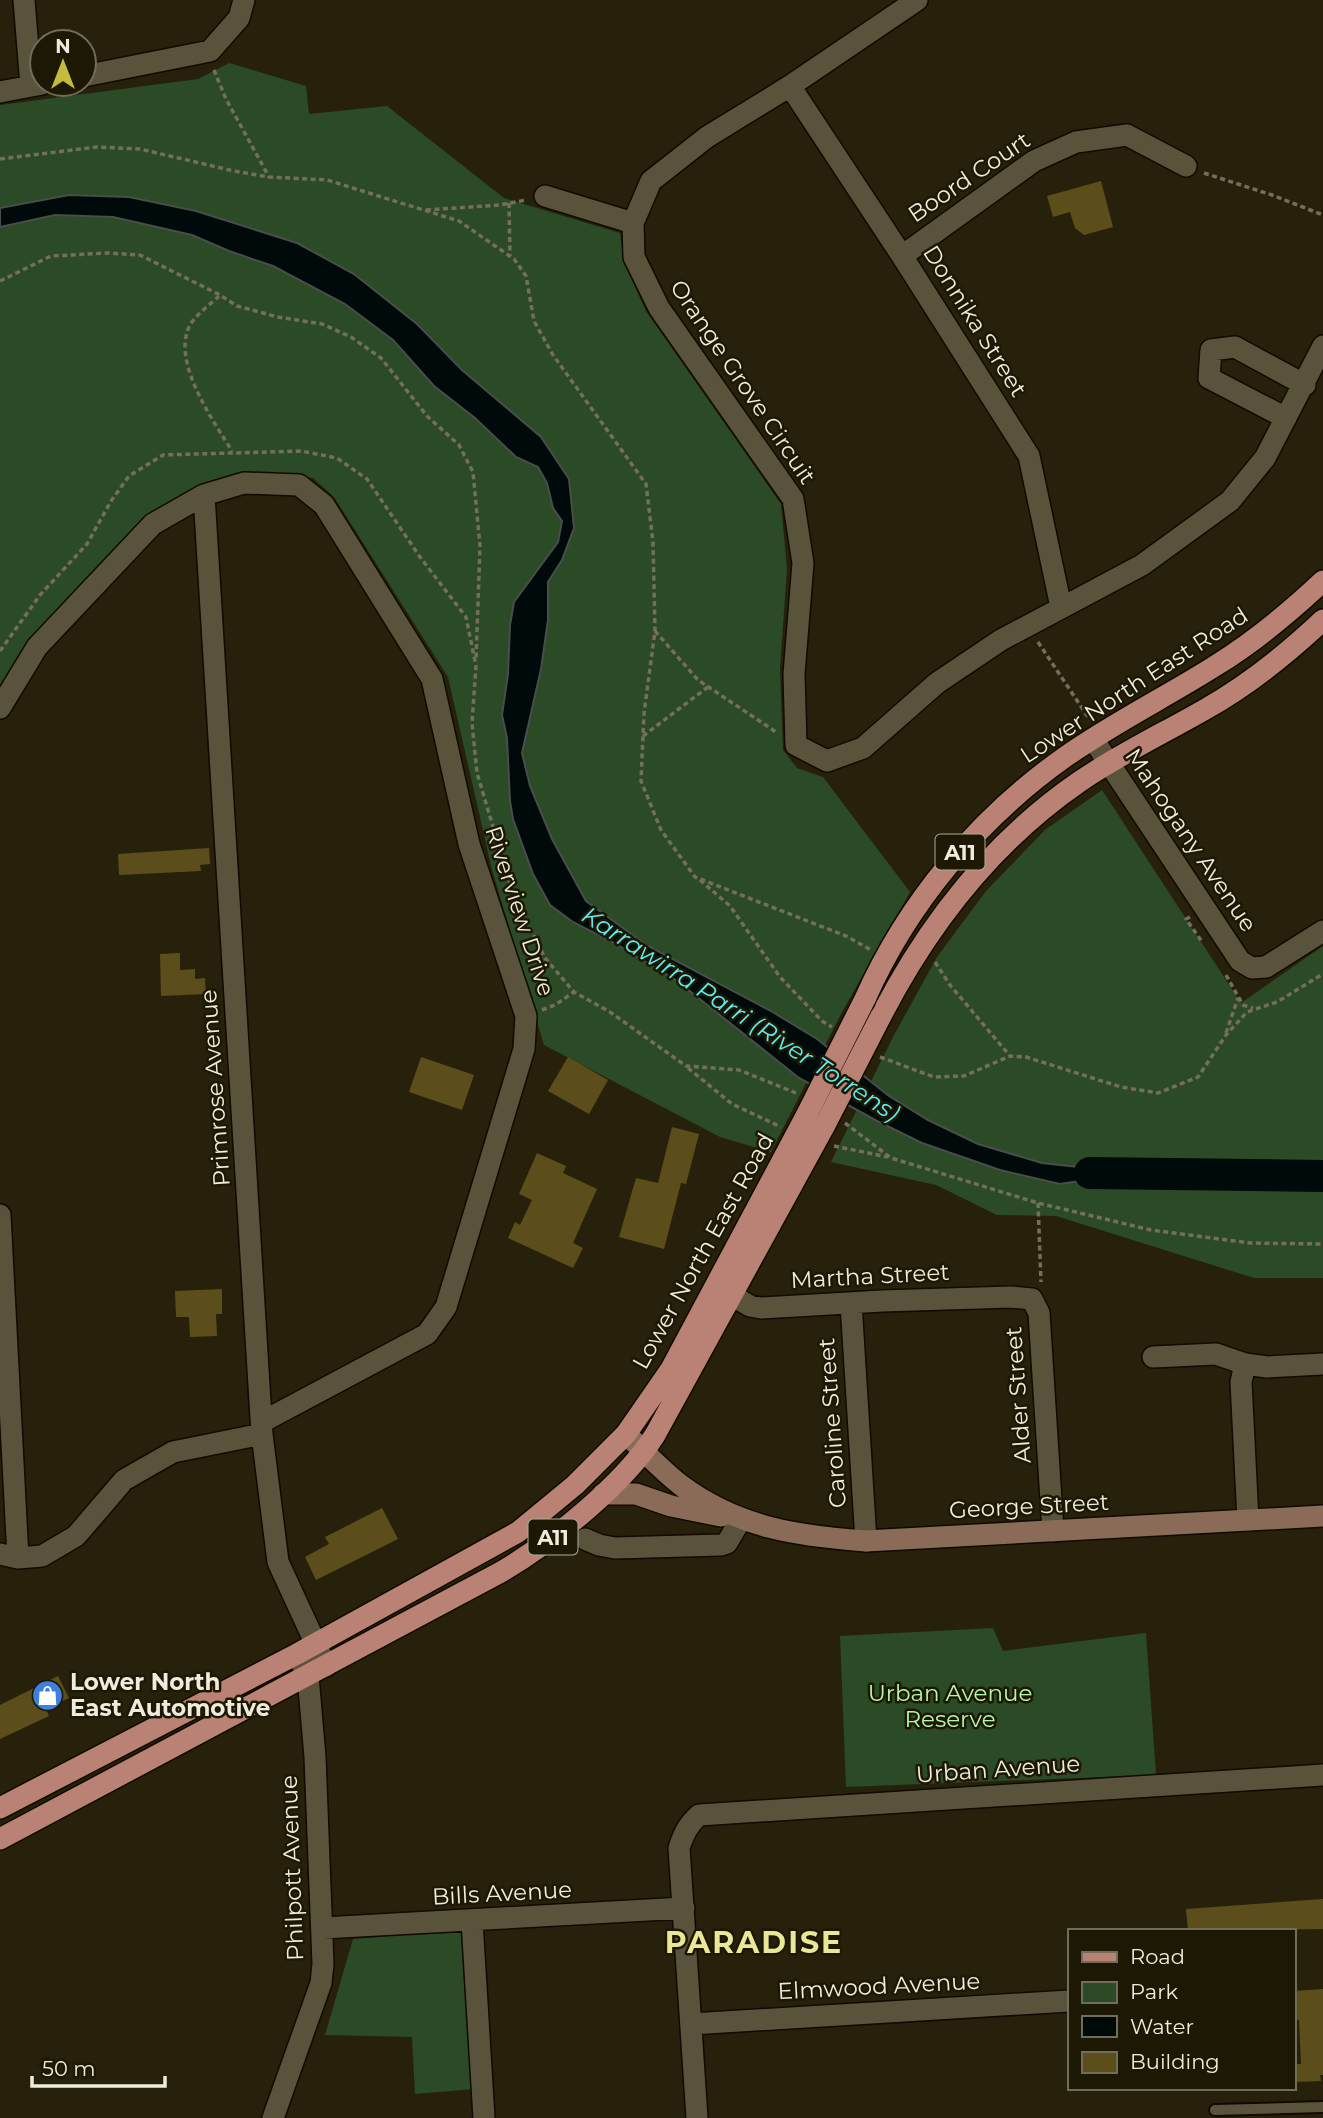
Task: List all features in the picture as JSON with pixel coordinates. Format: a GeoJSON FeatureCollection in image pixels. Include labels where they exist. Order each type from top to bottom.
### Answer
{"type":"FeatureCollection","features":[{"type":"Feature","properties":{"kind":"main road","name":"Lower North East Road"},"geometry":{"type":"LineString","coordinates":[[816,1120],[885,957],[926,895],[975,835],[1018,793],[1066,756],[1092,730],[1245,646],[1323,581]]}},
{"type":"Feature","properties":{"kind":"main road","name":"Lower North East Road"},"geometry":{"type":"LineString","coordinates":[[0,1839],[501,1573],[537,1549],[603,1494],[645,1452],[724,1291],[816,1120],[881,1016],[922,943],[965,886],[999,848],[1059,796],[1108,764],[1205,710],[1240,687],[1323,621]]}},
{"type":"Feature","properties":{"kind":"main road","name":"Lower North East Road"},"geometry":{"type":"LineString","coordinates":[[0,1808],[297,1654],[518,1532],[575,1485],[626,1434],[724,1291]]}},
{"type":"Feature","properties":{"kind":"street"},"geometry":{"type":"LineString","coordinates":[[23,0],[28,30]]}},
{"type":"Feature","properties":{"kind":"street"},"geometry":{"type":"LineString","coordinates":[[98,73],[210,51],[239,18],[244,0]]}},
{"type":"Feature","properties":{"kind":"street","name":"Orange Grove Circuit"},"geometry":{"type":"LineString","coordinates":[[796,745],[794,674],[803,564],[793,499],[659,308],[634,257],[633,223],[651,181],[707,136],[790,86],[917,0]]}},
{"type":"Feature","properties":{"kind":"street","name":"Donnika Street"},"geometry":{"type":"LineString","coordinates":[[790,86],[1029,456],[1061,607]]}},
{"type":"Feature","properties":{"kind":"street"},"geometry":{"type":"LineString","coordinates":[[0,92],[28,87]]}},
{"type":"Feature","properties":{"kind":"street","name":"Boord Court"},"geometry":{"type":"LineString","coordinates":[[902,256],[1034,161],[1076,142],[1127,135],[1186,166]]}},
{"type":"Feature","properties":{"kind":"street"},"geometry":{"type":"LineString","coordinates":[[545,196],[633,223]]}},
{"type":"Feature","properties":{"kind":"street"},"geometry":{"type":"LineString","coordinates":[[796,745],[827,761],[863,748],[937,683],[1002,640],[1142,565],[1230,501],[1265,458],[1323,346]]}},
{"type":"Feature","properties":{"kind":"street"},"geometry":{"type":"LineString","coordinates":[[1286,418],[1209,378],[1212,349],[1235,347],[1305,385]]}},
{"type":"Feature","properties":{"kind":"street","name":"Riverview Drive"},"geometry":{"type":"LineString","coordinates":[[0,708],[37,647],[153,524],[204,495],[244,483],[299,485],[324,505],[432,679],[469,845],[526,1016],[524,1049],[446,1307],[427,1334],[262,1428],[173,1452],[124,1480],[76,1536],[42,1556],[9,1556]]}},
{"type":"Feature","properties":{"kind":"street","name":"Primrose Avenue"},"geometry":{"type":"LineString","coordinates":[[204,495],[262,1428],[278,1562],[316,1643],[317,1671]]}},
{"type":"Feature","properties":{"kind":"street","name":"Mahogany Avenue"},"geometry":{"type":"LineString","coordinates":[[1092,730],[1108,764],[1240,961],[1252,968],[1266,967],[1323,931]]}},
{"type":"Feature","properties":{"kind":"street"},"geometry":{"type":"LineString","coordinates":[[0,1215],[9,1556]]}},
{"type":"Feature","properties":{"kind":"street","name":"Martha Street"},"geometry":{"type":"LineString","coordinates":[[724,1291],[755,1308],[1011,1297],[1032,1299]]}},
{"type":"Feature","properties":{"kind":"street","name":"Alder Street"},"geometry":{"type":"LineString","coordinates":[[1032,1299],[1039,1313],[1053,1531]]}},
{"type":"Feature","properties":{"kind":"street","name":"Caroline Street"},"geometry":{"type":"LineString","coordinates":[[851,1303],[866,1541]]}},
{"type":"Feature","properties":{"kind":"street"},"geometry":{"type":"LineString","coordinates":[[1153,1357],[1216,1354],[1245,1364],[1267,1367],[1323,1364]]}},
{"type":"Feature","properties":{"kind":"street"},"geometry":{"type":"LineString","coordinates":[[1245,1364],[1241,1382],[1248,1520]]}},
{"type":"Feature","properties":{"kind":"street","name":"George Street"},"geometry":{"type":"LineString","coordinates":[[626,1434],[681,1485],[741,1519],[765,1528],[794,1534],[866,1541],[1323,1516]]}},
{"type":"Feature","properties":{"kind":"street","name":"George Street"},"geometry":{"type":"LineString","coordinates":[[603,1494],[636,1494],[671,1506],[741,1519]]}},
{"type":"Feature","properties":{"kind":"street"},"geometry":{"type":"LineString","coordinates":[[585,1539],[615,1548],[721,1545],[727,1543],[741,1519]]}},
{"type":"Feature","properties":{"kind":"street","name":"Philpott Avenue"},"geometry":{"type":"LineString","coordinates":[[273,2118],[321,1983],[323,1928],[317,1671],[297,1654]]}},
{"type":"Feature","properties":{"kind":"street","name":"Urban Avenue"},"geometry":{"type":"LineString","coordinates":[[684,1908],[680,1848],[684,1832],[699,1815],[1323,1775]]}},
{"type":"Feature","properties":{"kind":"street"},"geometry":{"type":"LineString","coordinates":[[684,1908],[697,2118]]}},
{"type":"Feature","properties":{"kind":"street","name":"Bills Avenue"},"geometry":{"type":"LineString","coordinates":[[323,1928],[684,1908]]}},
{"type":"Feature","properties":{"kind":"street"},"geometry":{"type":"LineString","coordinates":[[472,1921],[484,2118]]}},
{"type":"Feature","properties":{"kind":"street","name":"Elmwood Avenue"},"geometry":{"type":"LineString","coordinates":[[691,2024],[1068,2001]]}},
{"type":"Feature","properties":{"kind":"lane"},"geometry":{"type":"LineString","coordinates":[[434,1579],[447,1601]]}},
{"type":"Feature","properties":{"kind":"lane"},"geometry":{"type":"LineString","coordinates":[[1215,2110],[1323,2107]]}},
{"type":"Feature","properties":{"kind":"path"},"geometry":{"type":"LineString","coordinates":[[210,51],[215,73],[226,99],[269,177]]}},
{"type":"Feature","properties":{"kind":"path"},"geometry":{"type":"LineString","coordinates":[[0,159],[97,147],[140,149],[269,177],[327,180],[460,221],[509,256],[526,276],[534,321],[553,355],[646,484],[653,542],[655,631],[644,713],[641,781],[661,830],[695,877],[730,906],[780,977],[821,1021],[832,1027]]}},
{"type":"Feature","properties":{"kind":"path"},"geometry":{"type":"LineString","coordinates":[[1186,166],[1323,215]]}},
{"type":"Feature","properties":{"kind":"path"},"geometry":{"type":"LineString","coordinates":[[424,211],[509,203],[545,196]]}},
{"type":"Feature","properties":{"kind":"path"},"geometry":{"type":"LineString","coordinates":[[509,203],[509,256]]}},
{"type":"Feature","properties":{"kind":"path"},"geometry":{"type":"LineString","coordinates":[[0,281],[51,256],[140,255],[237,306],[278,317],[322,324],[351,337],[381,358],[427,416],[458,445],[473,471],[480,592],[476,666]]}},
{"type":"Feature","properties":{"kind":"path"},"geometry":{"type":"LineString","coordinates":[[220,295],[189,326],[185,352],[201,400],[232,452]]}},
{"type":"Feature","properties":{"kind":"path"},"geometry":{"type":"LineString","coordinates":[[1027,626],[1092,730]]}},
{"type":"Feature","properties":{"kind":"path"},"geometry":{"type":"LineString","coordinates":[[655,631],[698,680],[796,745]]}},
{"type":"Feature","properties":{"kind":"path"},"geometry":{"type":"LineString","coordinates":[[643,736],[708,687]]}},
{"type":"Feature","properties":{"kind":"path"},"geometry":{"type":"LineString","coordinates":[[695,877],[846,936],[885,957]]}},
{"type":"Feature","properties":{"kind":"path"},"geometry":{"type":"LineString","coordinates":[[922,943],[950,985],[1010,1056]]}},
{"type":"Feature","properties":{"kind":"path"},"geometry":{"type":"LineString","coordinates":[[876,1054],[887,1061],[934,1077],[964,1076],[1010,1056],[1026,1058],[1121,1087],[1158,1093],[1198,1077],[1226,1034],[1247,1012],[1277,1002],[1323,975]]}},
{"type":"Feature","properties":{"kind":"path"},"geometry":{"type":"LineString","coordinates":[[526,1016],[555,1005],[574,992]]}},
{"type":"Feature","properties":{"kind":"path"},"geometry":{"type":"LineString","coordinates":[[1226,1034],[1238,998]]}},
{"type":"Feature","properties":{"kind":"path"},"geometry":{"type":"LineString","coordinates":[[891,1158],[1038,1203],[1151,1230],[1250,1243],[1323,1244]]}},
{"type":"Feature","properties":{"kind":"path"},"geometry":{"type":"LineString","coordinates":[[1032,1299],[1041,1288],[1038,1203]]}},
{"type":"Feature","properties":{"kind":"green space"},"geometry":{"type":"Polygon","coordinates":[[[229,63],[306,86],[309,114],[387,106],[504,198],[620,233],[624,263],[646,311],[781,504],[787,569],[780,669],[783,750],[797,768],[823,777],[910,892],[842,1012],[771,1152],[720,1137],[544,1045],[492,870],[448,677],[334,497],[313,478],[246,471],[201,485],[152,512],[22,649],[0,687],[0,105],[53,98],[98,98],[98,92],[198,79],[229,63]]]}},
{"type":"Feature","properties":{"kind":"green space"},"geometry":{"type":"Polygon","coordinates":[[[1102,790],[1241,1003],[1323,946],[1323,1278],[1254,1278],[1056,1216],[997,1215],[936,1185],[831,1162],[893,1037],[937,957],[986,891],[1045,830],[1102,790]]]}},
{"type":"Feature","properties":{"kind":"green space","name":"Urban Avenue Reserve"},"geometry":{"type":"Polygon","coordinates":[[[993,1628],[1003,1651],[1146,1633],[1156,1775],[846,1787],[840,1636],[993,1628]]]}},
{"type":"Feature","properties":{"kind":"green space"},"geometry":{"type":"Polygon","coordinates":[[[463,1930],[474,2089],[415,2094],[412,2037],[325,2035],[353,1939],[463,1930]]]}},
{"type":"Feature","properties":{"kind":"water"},"geometry":{"type":"Polygon","coordinates":[[[69,195],[129,197],[196,211],[297,243],[354,274],[417,324],[462,370],[541,437],[569,479],[574,528],[562,560],[548,582],[548,620],[541,669],[522,753],[530,786],[552,839],[586,901],[646,945],[771,1011],[817,1039],[889,1096],[928,1120],[978,1144],[1042,1163],[1133,1173],[1060,1184],[1000,1170],[922,1143],[799,1078],[676,980],[573,922],[550,905],[533,874],[513,819],[507,738],[502,715],[514,602],[558,542],[562,521],[553,508],[547,483],[538,467],[516,457],[475,418],[434,386],[393,340],[345,304],[273,266],[192,235],[113,217],[55,215],[0,227],[0,208],[69,195]]]}},
{"type":"Feature","properties":{"kind":"building"},"geometry":{"type":"Polygon","coordinates":[[[1101,181],[1113,227],[1084,235],[1075,228],[1070,212],[1053,217],[1047,196],[1101,181]]]}},
{"type":"Feature","properties":{"kind":"building"},"geometry":{"type":"Polygon","coordinates":[[[209,848],[210,864],[200,865],[201,871],[119,875],[118,854],[209,848]]]}},
{"type":"Feature","properties":{"kind":"building"},"geometry":{"type":"Polygon","coordinates":[[[180,953],[180,970],[195,969],[195,979],[205,978],[206,994],[161,996],[160,954],[180,953]]]}},
{"type":"Feature","properties":{"kind":"building"},"geometry":{"type":"Polygon","coordinates":[[[421,1057],[474,1075],[462,1110],[409,1092],[421,1057]]]}},
{"type":"Feature","properties":{"kind":"building"},"geometry":{"type":"Polygon","coordinates":[[[568,1057],[608,1080],[589,1114],[548,1091],[568,1057]]]}},
{"type":"Feature","properties":{"kind":"building"},"geometry":{"type":"Polygon","coordinates":[[[672,1127],[699,1134],[686,1184],[681,1183],[664,1249],[619,1237],[636,1178],[658,1183],[672,1127]]]}},
{"type":"Feature","properties":{"kind":"building"},"geometry":{"type":"Polygon","coordinates":[[[537,1153],[566,1166],[563,1173],[597,1189],[573,1243],[583,1248],[573,1268],[508,1238],[515,1222],[520,1225],[532,1200],[519,1194],[537,1153]]]}},
{"type":"Feature","properties":{"kind":"building"},"geometry":{"type":"Polygon","coordinates":[[[222,1289],[222,1314],[216,1314],[217,1336],[190,1337],[189,1317],[176,1317],[175,1291],[222,1289]]]}},
{"type":"Feature","properties":{"kind":"building"},"geometry":{"type":"Polygon","coordinates":[[[382,1508],[398,1539],[316,1580],[305,1557],[329,1544],[325,1537],[382,1508]]]}},
{"type":"Feature","properties":{"kind":"building"},"geometry":{"type":"Polygon","coordinates":[[[58,1676],[69,1698],[46,1709],[49,1716],[0,1739],[0,1705],[58,1676]]]}},
{"type":"Feature","properties":{"kind":"building"},"geometry":{"type":"Polygon","coordinates":[[[1323,1899],[1323,1929],[1188,1929],[1186,1909],[1323,1899]]]}},
{"type":"Feature","properties":{"kind":"building"},"geometry":{"type":"Polygon","coordinates":[[[1323,1989],[1321,2081],[1295,2082],[1295,2064],[1301,2064],[1299,2020],[1295,2021],[1295,1991],[1323,1989]]]}},
{"type":"Feature","properties":{"kind":"waterway","name":"Karrawirra Parri (River Torrens)"},"geometry":{"type":"LineString","coordinates":[[1090,1173],[1323,1176]]}},
{"type":"Feature","properties":{"kind":"place","name":"Lower North East Automotive"},"geometry":{"type":"Point","coordinates":[47,1695]}},
{"type":"Feature","properties":{"kind":"district","name":"PARADISE"},"geometry":{"type":"Point","coordinates":[754,1942]}}]}
